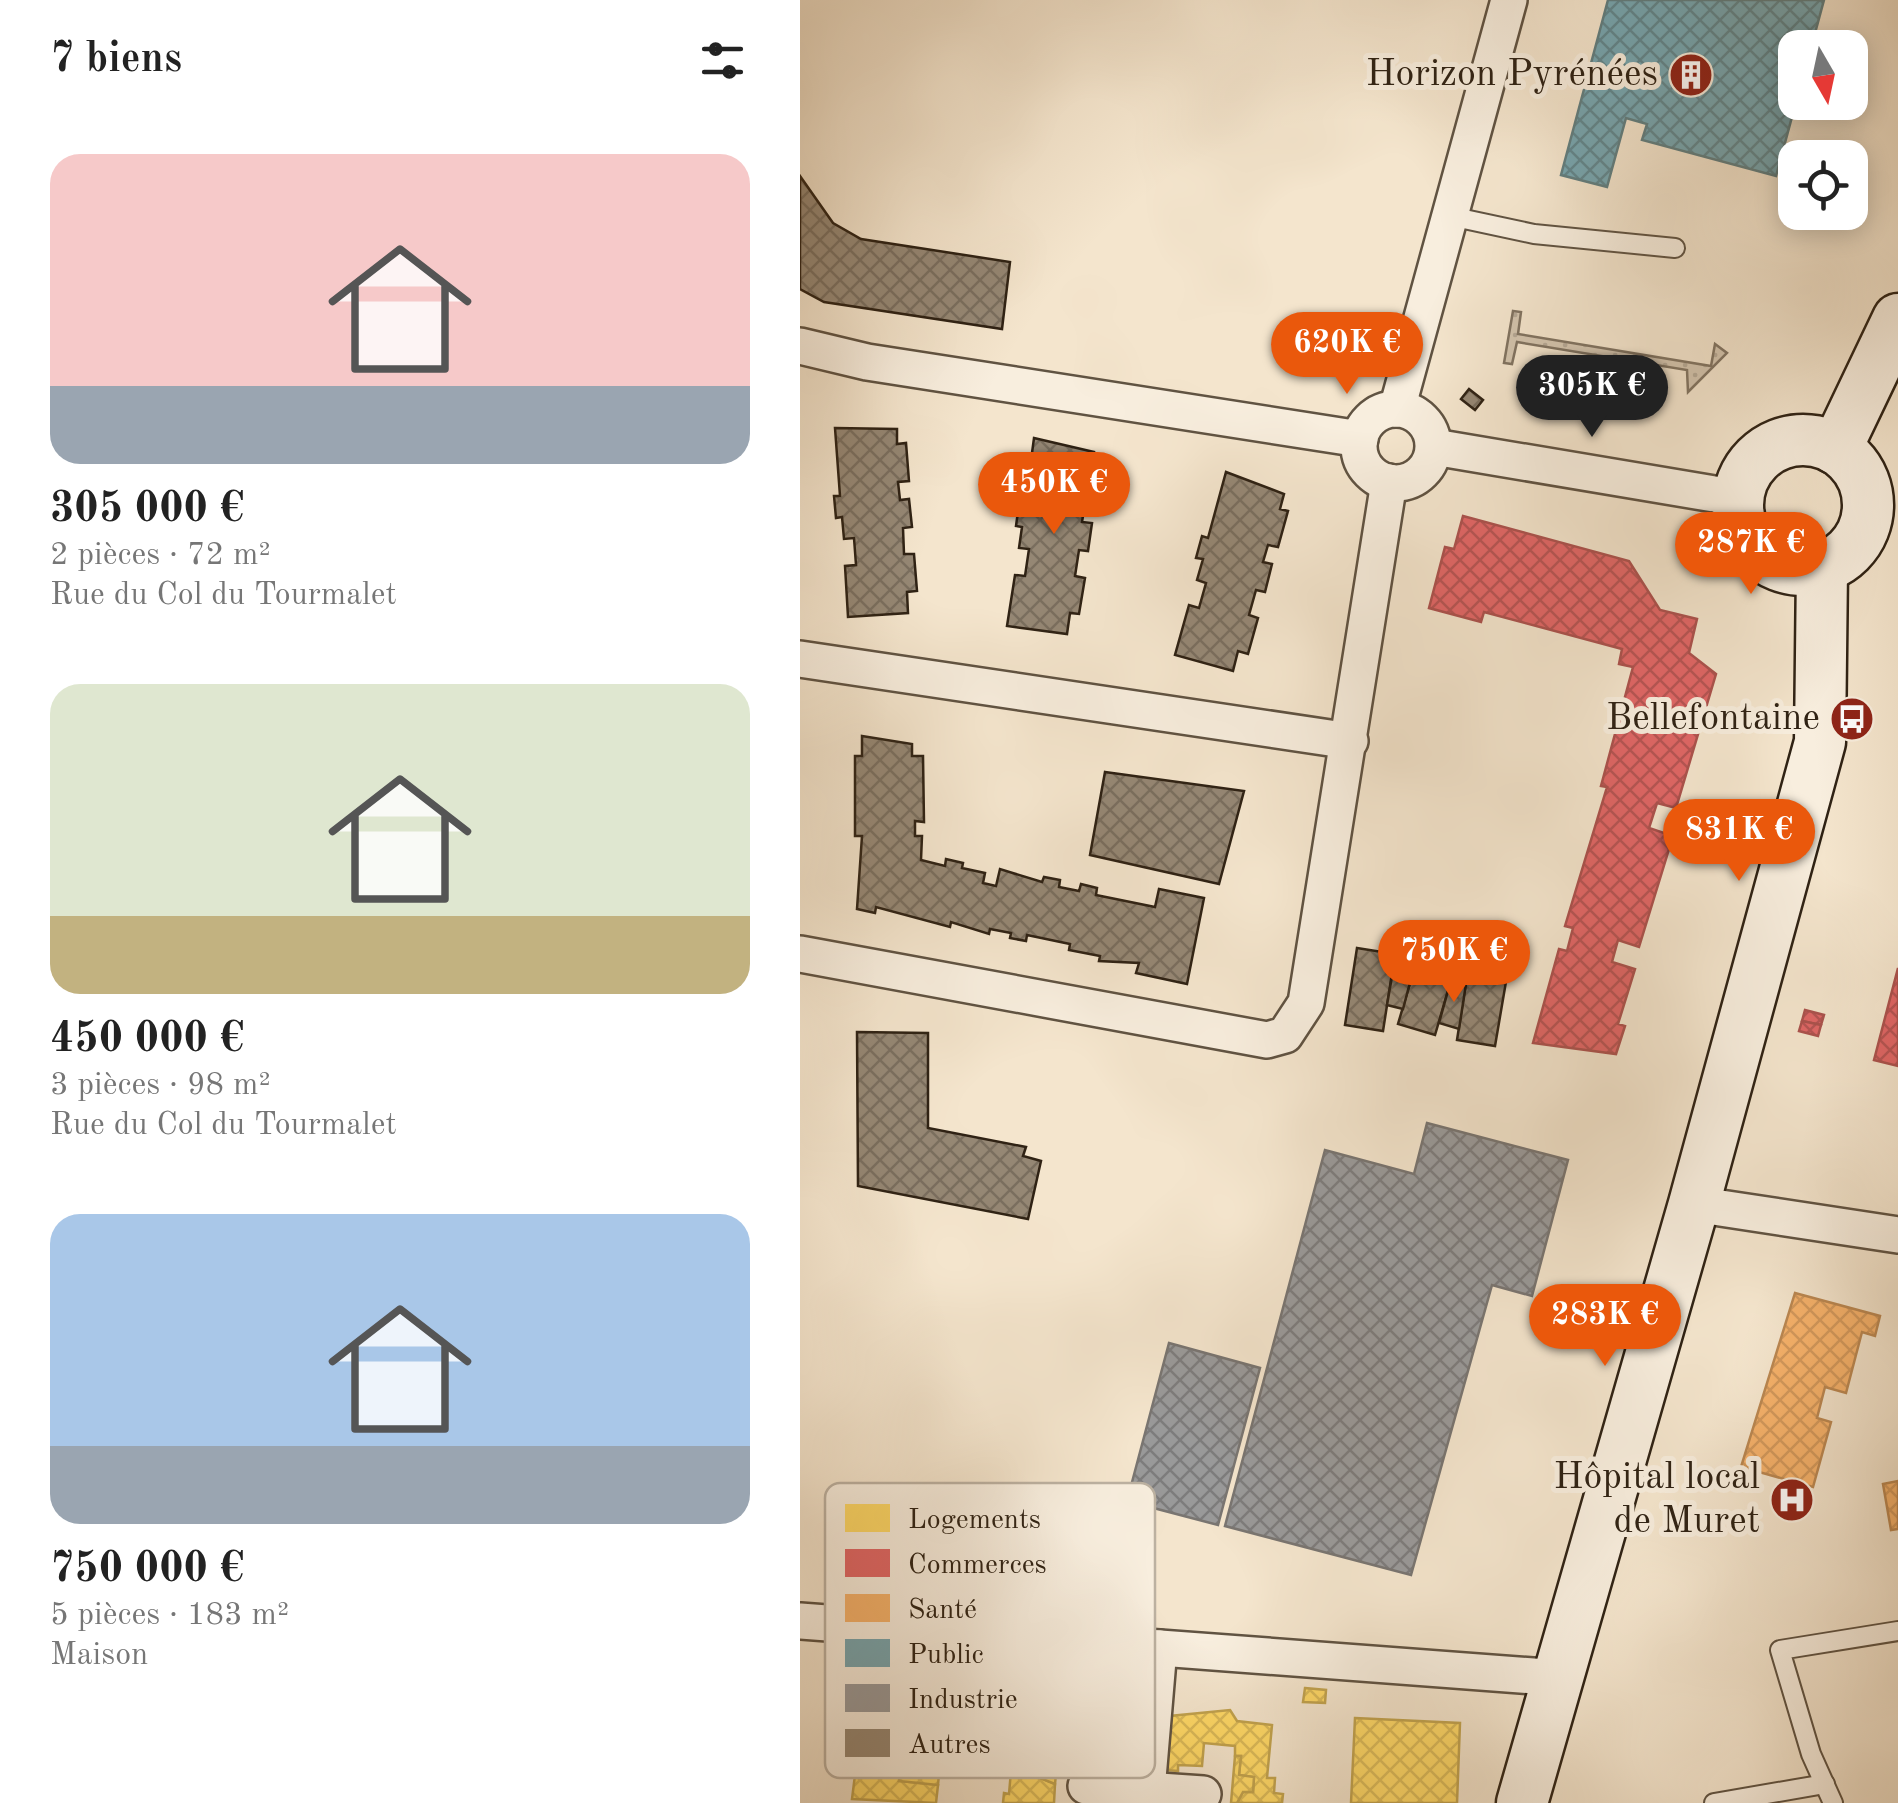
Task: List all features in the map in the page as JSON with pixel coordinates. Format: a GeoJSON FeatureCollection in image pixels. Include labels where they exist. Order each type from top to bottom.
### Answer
{"type":"FeatureCollection","features":[{"type":"Feature","properties":{"kind":"main road"},"geometry":{"type":"LineString","coordinates":[[1836,449],[1898,319]]}},
{"type":"Feature","properties":{"kind":"main road"},"geometry":{"type":"LineString","coordinates":[[1818,442],[1836,449],[1858,470],[1868,498],[1868,513],[1848,554],[1822,568],[1785,568],[1754,549],[1738,516],[1738,498],[1752,464],[1782,444],[1818,442]]}},
{"type":"Feature","properties":{"kind":"main road"},"geometry":{"type":"LineString","coordinates":[[1522,1803],[1694,1204],[1820,742],[1822,568]]}},
{"type":"Feature","properties":{"kind":"street"},"geometry":{"type":"LineString","coordinates":[[1397,410],[1509,0]]}},
{"type":"Feature","properties":{"kind":"street"},"geometry":{"type":"LineString","coordinates":[[800,346],[867,362],[1360,439]]}},
{"type":"Feature","properties":{"kind":"street"},"geometry":{"type":"LineString","coordinates":[[800,364],[867,362]]}},
{"type":"Feature","properties":{"kind":"street"},"geometry":{"type":"LineString","coordinates":[[1397,410],[1426,423],[1434,447],[1424,471],[1402,483],[1389,482],[1367,468],[1361,457],[1360,439],[1369,421],[1397,410]]}},
{"type":"Feature","properties":{"kind":"street"},"geometry":{"type":"LineString","coordinates":[[1434,447],[1738,498]]}},
{"type":"Feature","properties":{"kind":"street"},"geometry":{"type":"LineString","coordinates":[[800,954],[1267,1040],[1284,1035],[1306,1002],[1389,482]]}},
{"type":"Feature","properties":{"kind":"street"},"geometry":{"type":"LineString","coordinates":[[800,659],[1350,741]]}},
{"type":"Feature","properties":{"kind":"street"},"geometry":{"type":"LineString","coordinates":[[1694,1204],[1898,1235]]}},
{"type":"Feature","properties":{"kind":"street"},"geometry":{"type":"LineString","coordinates":[[800,1621],[825,1623]]}},
{"type":"Feature","properties":{"kind":"street"},"geometry":{"type":"LineString","coordinates":[[1155,1648],[1560,1678]]}},
{"type":"Feature","properties":{"kind":"street"},"geometry":{"type":"LineString","coordinates":[[1155,1692],[1159,1648]]}},
{"type":"Feature","properties":{"kind":"street"},"geometry":{"type":"LineString","coordinates":[[1146,1790],[1147,1778]]}},
{"type":"Feature","properties":{"kind":"street"},"geometry":{"type":"LineString","coordinates":[[1086,1786],[1203,1794]]}},
{"type":"Feature","properties":{"kind":"lane"},"geometry":{"type":"LineString","coordinates":[[1450,216],[1534,234],[1676,248]]}},
{"type":"Feature","properties":{"kind":"lane"},"geometry":{"type":"LineString","coordinates":[[1833,1803],[1810,1754],[1780,1650],[1898,1630]]}},
{"type":"Feature","properties":{"kind":"lane"},"geometry":{"type":"LineString","coordinates":[[1714,1803],[1825,1784]]}},
{"type":"Feature","properties":{"kind":"shaded area"},"geometry":{"type":"Polygon","coordinates":[[[1513,311],[1521,312],[1518,334],[1711,366],[1715,344],[1727,353],[1688,392],[1687,370],[1517,342],[1512,364],[1504,363],[1513,311]]]}},
{"type":"Feature","properties":{"kind":"building: Logements"},"geometry":{"type":"Polygon","coordinates":[[[1305,1688],[1326,1690],[1325,1703],[1303,1702],[1305,1688]]]}},
{"type":"Feature","properties":{"kind":"building: Logements"},"geometry":{"type":"Polygon","coordinates":[[[1230,1710],[1237,1721],[1272,1725],[1267,1778],[1275,1778],[1274,1793],[1283,1794],[1282,1803],[1237,1803],[1243,1792],[1253,1792],[1254,1777],[1239,1775],[1241,1756],[1235,1756],[1235,1746],[1204,1743],[1202,1766],[1178,1765],[1178,1771],[1166,1770],[1170,1716],[1230,1710]]]}},
{"type":"Feature","properties":{"kind":"building: Logements"},"geometry":{"type":"Polygon","coordinates":[[[1355,1718],[1460,1723],[1457,1803],[1351,1803],[1355,1718]]]}},
{"type":"Feature","properties":{"kind":"building: Logements"},"geometry":{"type":"Polygon","coordinates":[[[1235,1756],[1241,1756],[1239,1775],[1254,1777],[1253,1792],[1243,1792],[1237,1803],[1231,1803],[1235,1756]]]}},
{"type":"Feature","properties":{"kind":"building: Logements"},"geometry":{"type":"Polygon","coordinates":[[[855,1778],[900,1778],[899,1781],[938,1785],[936,1803],[852,1799],[855,1778]]]}},
{"type":"Feature","properties":{"kind":"building: Logements"},"geometry":{"type":"Polygon","coordinates":[[[900,1778],[939,1778],[938,1785],[899,1781],[900,1778]]]}},
{"type":"Feature","properties":{"kind":"building: Logements"},"geometry":{"type":"Polygon","coordinates":[[[1010,1778],[1040,1778],[1055,1784],[1054,1803],[1003,1803],[1004,1793],[1009,1794],[1010,1778]]]}},
{"type":"Feature","properties":{"kind":"building: Commerces"},"geometry":{"type":"Polygon","coordinates":[[[1463,516],[1629,561],[1660,610],[1697,619],[1689,653],[1716,674],[1676,808],[1657,803],[1649,828],[1673,836],[1639,947],[1618,940],[1612,962],[1635,969],[1618,1024],[1625,1026],[1616,1054],[1533,1043],[1559,949],[1567,951],[1573,928],[1565,926],[1607,787],[1601,786],[1633,667],[1619,664],[1622,649],[1484,612],[1481,622],[1429,608],[1445,547],[1454,549],[1463,516]]]}},
{"type":"Feature","properties":{"kind":"building: Commerces"},"geometry":{"type":"Polygon","coordinates":[[[1898,968],[1898,1066],[1874,1060],[1898,968]]]}},
{"type":"Feature","properties":{"kind":"building: Commerces"},"geometry":{"type":"Polygon","coordinates":[[[1805,1010],[1824,1015],[1821,1025],[1802,1021],[1805,1010]]]}},
{"type":"Feature","properties":{"kind":"building: Commerces"},"geometry":{"type":"Polygon","coordinates":[[[1802,1021],[1821,1025],[1818,1036],[1799,1031],[1802,1021]]]}},
{"type":"Feature","properties":{"kind":"building: Santé"},"geometry":{"type":"Polygon","coordinates":[[[1795,1293],[1880,1316],[1875,1336],[1862,1332],[1846,1393],[1825,1387],[1817,1418],[1831,1422],[1813,1487],[1741,1467],[1795,1293]]]}},
{"type":"Feature","properties":{"kind":"building: Santé"},"geometry":{"type":"Polygon","coordinates":[[[1898,1481],[1898,1529],[1891,1530],[1883,1484],[1898,1481]]]}},
{"type":"Feature","properties":{"kind":"building: Public","name":"Horizon Pyrénées"},"geometry":{"type":"Polygon","coordinates":[[[1608,0],[1824,0],[1816,30],[1778,30],[1778,120],[1791,120],[1786,140],[1778,140],[1776,176],[1642,140],[1647,124],[1626,118],[1607,187],[1561,175],[1608,0]]]}},
{"type":"Feature","properties":{"kind":"building: Industrie"},"geometry":{"type":"Polygon","coordinates":[[[1427,1123],[1568,1160],[1532,1296],[1492,1285],[1411,1575],[1225,1526],[1325,1150],[1414,1174],[1427,1123]]]}},
{"type":"Feature","properties":{"kind":"building: Industrie"},"geometry":{"type":"Polygon","coordinates":[[[1169,1343],[1260,1368],[1218,1525],[1155,1508],[1155,1483],[1132,1483],[1169,1343]]]}},
{"type":"Feature","properties":{"kind":"building: Autres"},"geometry":{"type":"Polygon","coordinates":[[[800,176],[833,223],[861,239],[1010,262],[1002,329],[824,302],[800,289],[800,176]]]}},
{"type":"Feature","properties":{"kind":"building: Autres"},"geometry":{"type":"Polygon","coordinates":[[[1469,389],[1483,400],[1475,410],[1461,399],[1469,389]]]}},
{"type":"Feature","properties":{"kind":"building: Autres"},"geometry":{"type":"Polygon","coordinates":[[[835,428],[897,429],[897,444],[906,443],[909,481],[898,482],[900,500],[909,499],[912,527],[903,528],[904,554],[914,554],[917,591],[907,592],[908,613],[848,617],[845,566],[856,565],[854,538],[844,539],[842,517],[836,518],[834,496],[840,496],[835,428]]]}},
{"type":"Feature","properties":{"kind":"building: Autres"},"geometry":{"type":"Polygon","coordinates":[[[1034,438],[1094,452],[1092,467],[1101,468],[1095,506],[1085,504],[1082,522],[1092,523],[1088,551],[1079,550],[1075,576],[1085,578],[1079,614],[1070,613],[1067,634],[1007,626],[1015,575],[1025,576],[1029,549],[1019,548],[1022,527],[1016,526],[1019,504],[1025,505],[1034,438]]]}},
{"type":"Feature","properties":{"kind":"building: Autres"},"geometry":{"type":"Polygon","coordinates":[[[1226,472],[1284,494],[1280,509],[1288,511],[1278,547],[1268,545],[1263,562],[1272,564],[1265,592],[1256,590],[1249,615],[1258,618],[1248,654],[1238,651],[1233,671],[1175,655],[1189,605],[1199,608],[1206,583],[1197,580],[1203,559],[1196,558],[1202,536],[1208,538],[1226,472]]]}},
{"type":"Feature","properties":{"kind":"building: Autres"},"geometry":{"type":"Polygon","coordinates":[[[862,736],[912,744],[912,756],[923,756],[924,822],[915,821],[915,836],[922,836],[921,860],[945,866],[946,859],[963,863],[962,868],[985,873],[983,883],[996,886],[1000,869],[1042,882],[1044,877],[1060,880],[1059,887],[1079,891],[1081,884],[1097,888],[1096,895],[1155,907],[1159,889],[1204,898],[1187,984],[1136,973],[1139,963],[1099,961],[1100,956],[1069,950],[1070,944],[1027,935],[1026,941],[1010,938],[1011,933],[990,929],[989,934],[951,922],[950,927],[876,907],[875,913],[857,909],[862,836],[855,836],[855,756],[862,756],[862,736]]]}},
{"type":"Feature","properties":{"kind":"building: Autres"},"geometry":{"type":"Polygon","coordinates":[[[1105,772],[1244,791],[1219,884],[1090,855],[1105,772]]]}},
{"type":"Feature","properties":{"kind":"building: Autres"},"geometry":{"type":"Polygon","coordinates":[[[1357,948],[1395,954],[1383,1031],[1345,1025],[1357,948]]]}},
{"type":"Feature","properties":{"kind":"building: Autres"},"geometry":{"type":"Polygon","coordinates":[[[1420,949],[1457,960],[1435,1035],[1398,1024],[1420,949]]]}},
{"type":"Feature","properties":{"kind":"building: Autres"},"geometry":{"type":"Polygon","coordinates":[[[1469,963],[1508,970],[1495,1046],[1457,1040],[1469,963]]]}},
{"type":"Feature","properties":{"kind":"building: Autres"},"geometry":{"type":"Polygon","coordinates":[[[1394,965],[1413,971],[1403,1009],[1387,1005],[1394,965]]]}},
{"type":"Feature","properties":{"kind":"building: Autres"},"geometry":{"type":"Polygon","coordinates":[[[1451,980],[1466,984],[1459,1029],[1439,1023],[1451,980]]]}},
{"type":"Feature","properties":{"kind":"building: Autres"},"geometry":{"type":"Polygon","coordinates":[[[857,1032],[928,1033],[928,1128],[1026,1147],[1023,1156],[1041,1161],[1028,1219],[858,1186],[857,1032]]]}},
{"type":"Feature","properties":{"kind":"place","name":"Horizon Pyrénées"},"geometry":{"type":"Point","coordinates":[1691,75]}},
{"type":"Feature","properties":{"kind":"place","name":"Bellefontaine"},"geometry":{"type":"Point","coordinates":[1852,719]}},
{"type":"Feature","properties":{"kind":"place","name":"Hôpital local de Muret"},"geometry":{"type":"Point","coordinates":[1792,1500]}}]}
